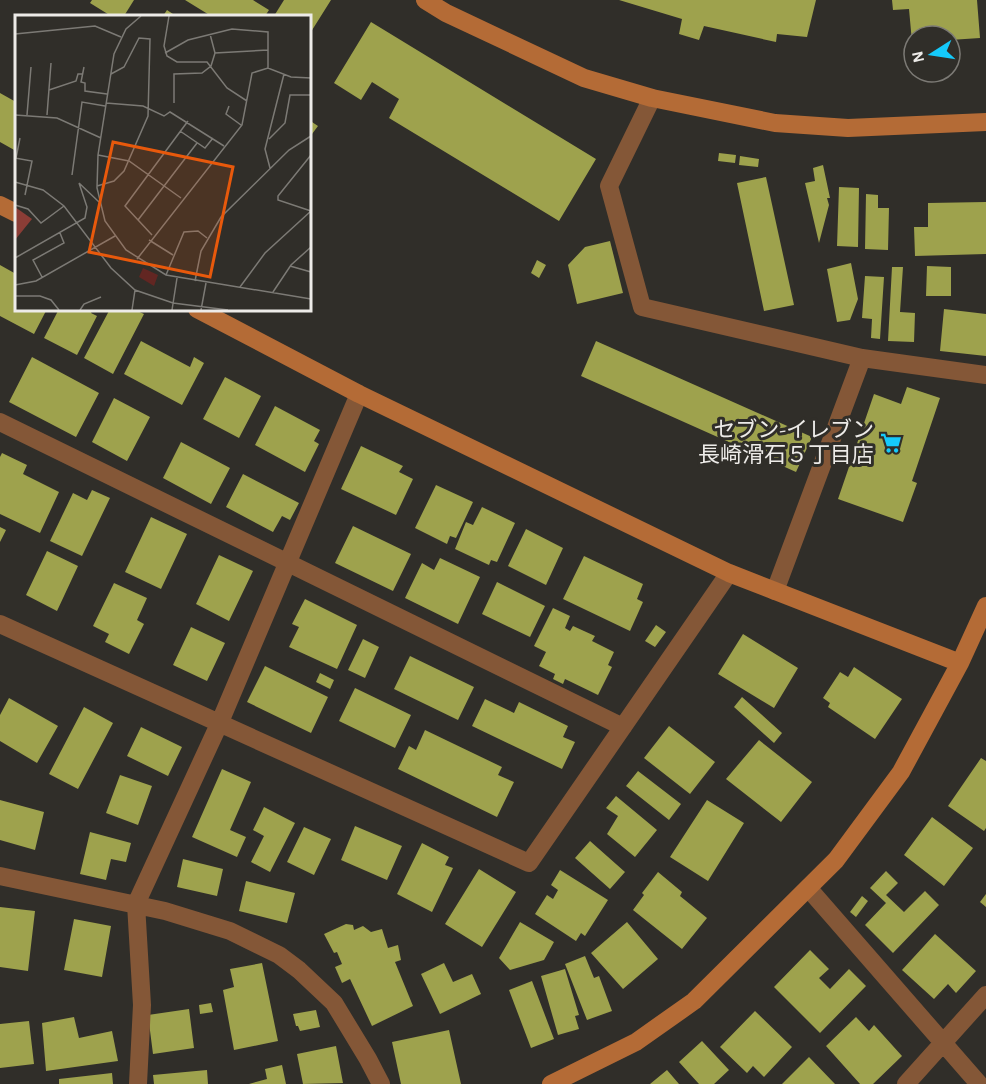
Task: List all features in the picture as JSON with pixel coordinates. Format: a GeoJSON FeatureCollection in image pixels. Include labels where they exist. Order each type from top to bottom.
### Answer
{"type":"FeatureCollection","features":[{"type":"Feature","properties":{"kind":"street"},"geometry":{"type":"LineString","coordinates":[[425,0],[446,13],[584,78],[652,98],[775,123],[848,128],[986,122]]}},
{"type":"Feature","properties":{"kind":"street"},"geometry":{"type":"LineString","coordinates":[[652,98],[609,186],[642,307],[862,358],[986,375]]}},
{"type":"Feature","properties":{"kind":"street"},"geometry":{"type":"LineString","coordinates":[[0,205],[15,212]]}},
{"type":"Feature","properties":{"kind":"street"},"geometry":{"type":"LineString","coordinates":[[199,310],[359,394],[729,573],[960,663]]}},
{"type":"Feature","properties":{"kind":"street"},"geometry":{"type":"LineString","coordinates":[[775,591],[862,358]]}},
{"type":"Feature","properties":{"kind":"street"},"geometry":{"type":"LineString","coordinates":[[138,1084],[142,1005],[136,904],[220,722],[359,394]]}},
{"type":"Feature","properties":{"kind":"street"},"geometry":{"type":"LineString","coordinates":[[0,422],[623,727]]}},
{"type":"Feature","properties":{"kind":"street"},"geometry":{"type":"LineString","coordinates":[[0,624],[529,862],[729,573]]}},
{"type":"Feature","properties":{"kind":"street"},"geometry":{"type":"LineString","coordinates":[[551,1084],[636,1042],[694,1001],[837,860],[901,772],[960,663],[986,606]]}},
{"type":"Feature","properties":{"kind":"street"},"geometry":{"type":"LineString","coordinates":[[0,876],[165,911],[230,931],[279,955],[299,970],[333,1003],[381,1084]]}},
{"type":"Feature","properties":{"kind":"street"},"geometry":{"type":"LineString","coordinates":[[808,889],[979,1084]]}},
{"type":"Feature","properties":{"kind":"street"},"geometry":{"type":"LineString","coordinates":[[906,1084],[986,995]]}},
{"type":"Feature","properties":{"kind":"building"},"geometry":{"type":"Polygon","coordinates":[[[92,0],[134,0],[125,15],[109,15],[90,3],[92,0]]]}},
{"type":"Feature","properties":{"kind":"building"},"geometry":{"type":"Polygon","coordinates":[[[185,0],[253,0],[269,10],[266,15],[209,15],[185,0]]]}},
{"type":"Feature","properties":{"kind":"building"},"geometry":{"type":"Polygon","coordinates":[[[284,0],[331,0],[310,33],[310,15],[275,15],[284,0]]]}},
{"type":"Feature","properties":{"kind":"building"},"geometry":{"type":"Polygon","coordinates":[[[619,0],[816,0],[807,37],[777,34],[776,42],[704,26],[699,40],[679,34],[682,19],[619,0]]]}},
{"type":"Feature","properties":{"kind":"building"},"geometry":{"type":"Polygon","coordinates":[[[892,0],[977,0],[980,38],[962,39],[962,24],[910,24],[909,9],[893,10],[892,0]]]}},
{"type":"Feature","properties":{"kind":"building"},"geometry":{"type":"Polygon","coordinates":[[[167,10],[174,15],[164,15],[167,10]]]}},
{"type":"Feature","properties":{"kind":"building"},"geometry":{"type":"Polygon","coordinates":[[[371,22],[596,159],[559,221],[389,118],[399,99],[372,82],[361,100],[334,83],[371,22]]]}},
{"type":"Feature","properties":{"kind":"building"},"geometry":{"type":"Polygon","coordinates":[[[0,93],[15,101],[15,150],[0,142],[0,93]]]}},
{"type":"Feature","properties":{"kind":"building"},"geometry":{"type":"Polygon","coordinates":[[[310,121],[318,126],[310,137],[310,121]]]}},
{"type":"Feature","properties":{"kind":"building"},"geometry":{"type":"Polygon","coordinates":[[[719,153],[736,155],[735,163],[718,161],[719,153]]]}},
{"type":"Feature","properties":{"kind":"building"},"geometry":{"type":"Polygon","coordinates":[[[740,156],[759,159],[758,167],[739,165],[740,156]]]}},
{"type":"Feature","properties":{"kind":"building"},"geometry":{"type":"Polygon","coordinates":[[[823,165],[830,198],[827,198],[829,205],[819,243],[805,183],[815,181],[813,168],[823,165]]]}},
{"type":"Feature","properties":{"kind":"building"},"geometry":{"type":"Polygon","coordinates":[[[766,177],[794,305],[764,311],[737,183],[766,177]]]}},
{"type":"Feature","properties":{"kind":"building"},"geometry":{"type":"Polygon","coordinates":[[[839,187],[859,188],[858,247],[837,246],[839,187]]]}},
{"type":"Feature","properties":{"kind":"building"},"geometry":{"type":"Polygon","coordinates":[[[866,194],[878,195],[878,208],[889,208],[888,250],[865,249],[866,194]]]}},
{"type":"Feature","properties":{"kind":"building"},"geometry":{"type":"Polygon","coordinates":[[[986,202],[986,254],[915,256],[914,227],[928,227],[928,203],[986,202]]]}},
{"type":"Feature","properties":{"kind":"building"},"geometry":{"type":"Polygon","coordinates":[[[610,241],[623,293],[577,304],[568,265],[585,247],[610,241]]]}},
{"type":"Feature","properties":{"kind":"building"},"geometry":{"type":"Polygon","coordinates":[[[537,260],[546,265],[539,278],[531,273],[537,260]]]}},
{"type":"Feature","properties":{"kind":"building"},"geometry":{"type":"Polygon","coordinates":[[[851,263],[858,299],[850,320],[837,322],[827,269],[851,263]]]}},
{"type":"Feature","properties":{"kind":"building"},"geometry":{"type":"Polygon","coordinates":[[[0,265],[15,273],[15,310],[46,310],[34,334],[0,316],[0,265]]]}},
{"type":"Feature","properties":{"kind":"building"},"geometry":{"type":"Polygon","coordinates":[[[927,266],[951,267],[951,296],[926,296],[927,266]]]}},
{"type":"Feature","properties":{"kind":"building"},"geometry":{"type":"Polygon","coordinates":[[[892,267],[903,267],[900,312],[915,313],[914,342],[888,341],[892,267]]]}},
{"type":"Feature","properties":{"kind":"building"},"geometry":{"type":"Polygon","coordinates":[[[865,276],[884,277],[880,339],[871,338],[872,319],[862,318],[865,276]]]}},
{"type":"Feature","properties":{"kind":"building"},"geometry":{"type":"Polygon","coordinates":[[[944,309],[986,314],[986,356],[940,351],[944,309]]]}},
{"type":"Feature","properties":{"kind":"building"},"geometry":{"type":"Polygon","coordinates":[[[58,310],[92,310],[91,313],[97,316],[77,355],[44,338],[58,310]]]}},
{"type":"Feature","properties":{"kind":"building"},"geometry":{"type":"Polygon","coordinates":[[[109,310],[135,310],[144,314],[113,374],[84,358],[109,310]]]}},
{"type":"Feature","properties":{"kind":"building"},"geometry":{"type":"Polygon","coordinates":[[[141,341],[190,367],[194,357],[204,363],[182,405],[124,374],[141,341]]]}},
{"type":"Feature","properties":{"kind":"building"},"geometry":{"type":"Polygon","coordinates":[[[596,341],[812,437],[796,472],[581,376],[596,341]]]}},
{"type":"Feature","properties":{"kind":"building"},"geometry":{"type":"Polygon","coordinates":[[[32,357],[99,393],[76,437],[9,402],[32,357]]]}},
{"type":"Feature","properties":{"kind":"building"},"geometry":{"type":"Polygon","coordinates":[[[225,377],[261,396],[239,438],[203,419],[225,377]]]}},
{"type":"Feature","properties":{"kind":"building","name":"セブン-イレブン 長崎滑石５丁目店"},"geometry":{"type":"Polygon","coordinates":[[[907,387],[940,398],[912,481],[917,483],[903,522],[838,499],[874,394],[901,404],[907,387]]]}},
{"type":"Feature","properties":{"kind":"building"},"geometry":{"type":"Polygon","coordinates":[[[114,398],[150,417],[127,461],[92,442],[114,398]]]}},
{"type":"Feature","properties":{"kind":"building"},"geometry":{"type":"Polygon","coordinates":[[[275,406],[320,430],[314,441],[319,444],[305,472],[255,445],[275,406]]]}},
{"type":"Feature","properties":{"kind":"building"},"geometry":{"type":"Polygon","coordinates":[[[181,442],[230,468],[211,504],[163,478],[181,442]]]}},
{"type":"Feature","properties":{"kind":"building"},"geometry":{"type":"Polygon","coordinates":[[[361,446],[403,466],[399,472],[413,479],[396,515],[341,489],[361,446]]]}},
{"type":"Feature","properties":{"kind":"building"},"geometry":{"type":"Polygon","coordinates":[[[2,453],[27,465],[23,474],[59,492],[40,533],[0,514],[0,457],[2,453]]]}},
{"type":"Feature","properties":{"kind":"building"},"geometry":{"type":"Polygon","coordinates":[[[243,474],[299,503],[290,520],[282,516],[273,532],[226,507],[243,474]]]}},
{"type":"Feature","properties":{"kind":"building"},"geometry":{"type":"Polygon","coordinates":[[[436,485],[473,502],[456,538],[450,536],[447,544],[415,528],[436,485]]]}},
{"type":"Feature","properties":{"kind":"building"},"geometry":{"type":"Polygon","coordinates":[[[92,490],[110,498],[82,556],[50,541],[73,493],[87,500],[92,490]]]}},
{"type":"Feature","properties":{"kind":"building"},"geometry":{"type":"Polygon","coordinates":[[[482,507],[515,523],[497,562],[491,560],[489,565],[455,549],[466,522],[473,525],[482,507]]]}},
{"type":"Feature","properties":{"kind":"building"},"geometry":{"type":"Polygon","coordinates":[[[151,517],[187,534],[161,589],[125,572],[151,517]]]}},
{"type":"Feature","properties":{"kind":"building"},"geometry":{"type":"Polygon","coordinates":[[[353,526],[411,554],[393,591],[335,563],[353,526]]]}},
{"type":"Feature","properties":{"kind":"building"},"geometry":{"type":"Polygon","coordinates":[[[0,527],[6,530],[0,542],[0,527]]]}},
{"type":"Feature","properties":{"kind":"building"},"geometry":{"type":"Polygon","coordinates":[[[526,529],[563,548],[546,585],[508,566],[526,529]]]}},
{"type":"Feature","properties":{"kind":"building"},"geometry":{"type":"Polygon","coordinates":[[[47,551],[78,566],[57,611],[26,595],[47,551]]]}},
{"type":"Feature","properties":{"kind":"building"},"geometry":{"type":"Polygon","coordinates":[[[219,555],[253,571],[229,621],[196,604],[219,555]]]}},
{"type":"Feature","properties":{"kind":"building"},"geometry":{"type":"Polygon","coordinates":[[[584,556],[643,584],[637,599],[643,602],[630,631],[563,599],[584,556]]]}},
{"type":"Feature","properties":{"kind":"building"},"geometry":{"type":"Polygon","coordinates":[[[440,558],[480,577],[458,624],[405,598],[422,563],[434,570],[440,558]]]}},
{"type":"Feature","properties":{"kind":"building"},"geometry":{"type":"Polygon","coordinates":[[[497,582],[545,606],[530,637],[482,614],[497,582]]]}},
{"type":"Feature","properties":{"kind":"building"},"geometry":{"type":"Polygon","coordinates":[[[114,583],[147,598],[137,620],[144,624],[129,654],[105,642],[109,634],[93,626],[114,583]]]}},
{"type":"Feature","properties":{"kind":"building"},"geometry":{"type":"Polygon","coordinates":[[[305,599],[357,625],[337,669],[289,647],[299,627],[292,624],[305,599]]]}},
{"type":"Feature","properties":{"kind":"building"},"geometry":{"type":"Polygon","coordinates":[[[553,608],[570,616],[565,628],[570,631],[573,626],[595,636],[592,641],[614,652],[608,665],[612,667],[598,695],[565,679],[563,684],[553,679],[555,674],[539,666],[546,652],[534,646],[553,608]]]}},
{"type":"Feature","properties":{"kind":"building"},"geometry":{"type":"Polygon","coordinates":[[[656,625],[666,632],[655,647],[645,641],[656,625]]]}},
{"type":"Feature","properties":{"kind":"building"},"geometry":{"type":"Polygon","coordinates":[[[191,627],[225,643],[207,681],[173,665],[191,627]]]}},
{"type":"Feature","properties":{"kind":"building"},"geometry":{"type":"Polygon","coordinates":[[[743,634],[798,668],[774,708],[718,674],[743,634]]]}},
{"type":"Feature","properties":{"kind":"building"},"geometry":{"type":"Polygon","coordinates":[[[363,639],[379,647],[365,678],[348,670],[363,639]]]}},
{"type":"Feature","properties":{"kind":"building"},"geometry":{"type":"Polygon","coordinates":[[[410,656],[474,687],[458,720],[394,689],[410,656]]]}},
{"type":"Feature","properties":{"kind":"building"},"geometry":{"type":"Polygon","coordinates":[[[265,666],[328,697],[311,733],[247,702],[265,666]]]}},
{"type":"Feature","properties":{"kind":"building"},"geometry":{"type":"Polygon","coordinates":[[[854,667],[902,699],[875,739],[828,707],[830,703],[823,698],[840,672],[848,677],[854,667]]]}},
{"type":"Feature","properties":{"kind":"building"},"geometry":{"type":"Polygon","coordinates":[[[320,673],[334,680],[330,689],[316,682],[320,673]]]}},
{"type":"Feature","properties":{"kind":"building"},"geometry":{"type":"Polygon","coordinates":[[[355,688],[411,715],[395,748],[339,721],[355,688]]]}},
{"type":"Feature","properties":{"kind":"building"},"geometry":{"type":"Polygon","coordinates":[[[742,697],[782,733],[774,743],[734,707],[742,697]]]}},
{"type":"Feature","properties":{"kind":"building"},"geometry":{"type":"Polygon","coordinates":[[[9,698],[58,726],[37,763],[0,741],[0,715],[9,698]]]}},
{"type":"Feature","properties":{"kind":"building"},"geometry":{"type":"Polygon","coordinates":[[[485,699],[514,713],[519,702],[568,726],[563,737],[575,742],[562,769],[472,726],[485,699]]]}},
{"type":"Feature","properties":{"kind":"building"},"geometry":{"type":"Polygon","coordinates":[[[84,707],[113,723],[78,789],[49,774],[84,707]]]}},
{"type":"Feature","properties":{"kind":"building"},"geometry":{"type":"Polygon","coordinates":[[[669,726],[715,762],[690,794],[644,758],[669,726]]]}},
{"type":"Feature","properties":{"kind":"building"},"geometry":{"type":"Polygon","coordinates":[[[141,727],[182,747],[168,776],[127,756],[141,727]]]}},
{"type":"Feature","properties":{"kind":"building"},"geometry":{"type":"Polygon","coordinates":[[[425,730],[502,767],[498,775],[514,782],[497,817],[398,769],[409,746],[416,750],[425,730]]]}},
{"type":"Feature","properties":{"kind":"building"},"geometry":{"type":"Polygon","coordinates":[[[759,740],[812,782],[781,822],[726,779],[759,740]]]}},
{"type":"Feature","properties":{"kind":"building"},"geometry":{"type":"Polygon","coordinates":[[[981,758],[986,761],[986,828],[984,831],[948,806],[981,758]]]}},
{"type":"Feature","properties":{"kind":"building"},"geometry":{"type":"Polygon","coordinates":[[[222,769],[251,782],[230,830],[246,837],[237,857],[192,837],[222,769]]]}},
{"type":"Feature","properties":{"kind":"building"},"geometry":{"type":"Polygon","coordinates":[[[638,771],[681,804],[669,820],[626,786],[638,771]]]}},
{"type":"Feature","properties":{"kind":"building"},"geometry":{"type":"Polygon","coordinates":[[[120,775],[152,786],[138,825],[106,813],[120,775]]]}},
{"type":"Feature","properties":{"kind":"building"},"geometry":{"type":"Polygon","coordinates":[[[616,796],[657,830],[635,857],[607,834],[618,816],[606,808],[616,796]]]}},
{"type":"Feature","properties":{"kind":"building"},"geometry":{"type":"Polygon","coordinates":[[[0,800],[44,812],[35,850],[0,840],[0,800]]]}},
{"type":"Feature","properties":{"kind":"building"},"geometry":{"type":"Polygon","coordinates":[[[707,800],[744,823],[708,881],[670,857],[707,800]]]}},
{"type":"Feature","properties":{"kind":"building"},"geometry":{"type":"Polygon","coordinates":[[[264,807],[295,823],[270,872],[251,862],[264,836],[253,830],[264,807]]]}},
{"type":"Feature","properties":{"kind":"building"},"geometry":{"type":"Polygon","coordinates":[[[932,817],[973,848],[944,886],[904,855],[932,817]]]}},
{"type":"Feature","properties":{"kind":"building"},"geometry":{"type":"Polygon","coordinates":[[[355,826],[402,846],[387,880],[341,860],[355,826]]]}},
{"type":"Feature","properties":{"kind":"building"},"geometry":{"type":"Polygon","coordinates":[[[304,827],[331,839],[314,875],[287,862],[304,827]]]}},
{"type":"Feature","properties":{"kind":"building"},"geometry":{"type":"Polygon","coordinates":[[[90,832],[131,843],[126,862],[111,859],[106,880],[80,874],[90,832]]]}},
{"type":"Feature","properties":{"kind":"building"},"geometry":{"type":"Polygon","coordinates":[[[590,841],[625,872],[610,889],[575,858],[590,841]]]}},
{"type":"Feature","properties":{"kind":"building"},"geometry":{"type":"Polygon","coordinates":[[[422,843],[449,857],[445,865],[453,868],[432,912],[397,894],[422,843]]]}},
{"type":"Feature","properties":{"kind":"building"},"geometry":{"type":"Polygon","coordinates":[[[183,859],[223,869],[217,896],[177,887],[183,859]]]}},
{"type":"Feature","properties":{"kind":"building"},"geometry":{"type":"Polygon","coordinates":[[[479,869],[516,892],[482,947],[445,924],[479,869]]]}},
{"type":"Feature","properties":{"kind":"building"},"geometry":{"type":"Polygon","coordinates":[[[560,870],[608,900],[585,936],[581,933],[576,941],[535,914],[547,895],[553,899],[558,890],[551,885],[560,870]]]}},
{"type":"Feature","properties":{"kind":"building"},"geometry":{"type":"Polygon","coordinates":[[[886,871],[898,883],[886,895],[904,912],[925,891],[939,905],[893,953],[865,925],[886,903],[870,888],[886,871]]]}},
{"type":"Feature","properties":{"kind":"building"},"geometry":{"type":"Polygon","coordinates":[[[658,872],[682,892],[680,896],[707,918],[682,949],[633,910],[644,895],[642,893],[658,872]]]}},
{"type":"Feature","properties":{"kind":"building"},"geometry":{"type":"Polygon","coordinates":[[[246,881],[295,893],[287,923],[239,911],[246,881]]]}},
{"type":"Feature","properties":{"kind":"building"},"geometry":{"type":"Polygon","coordinates":[[[986,894],[986,907],[980,902],[986,894]]]}},
{"type":"Feature","properties":{"kind":"building"},"geometry":{"type":"Polygon","coordinates":[[[862,896],[868,901],[856,917],[850,912],[862,896]]]}},
{"type":"Feature","properties":{"kind":"building"},"geometry":{"type":"Polygon","coordinates":[[[0,907],[35,911],[28,971],[0,967],[0,907]]]}},
{"type":"Feature","properties":{"kind":"building"},"geometry":{"type":"Polygon","coordinates":[[[74,919],[111,926],[102,977],[64,970],[74,919]]]}},
{"type":"Feature","properties":{"kind":"building"},"geometry":{"type":"Polygon","coordinates":[[[520,922],[554,942],[544,960],[510,970],[499,958],[520,922]]]}},
{"type":"Feature","properties":{"kind":"building"},"geometry":{"type":"Polygon","coordinates":[[[627,922],[658,959],[623,989],[591,953],[627,922]]]}},
{"type":"Feature","properties":{"kind":"building"},"geometry":{"type":"Polygon","coordinates":[[[346,924],[353,925],[354,930],[363,926],[371,932],[382,929],[388,948],[398,945],[401,960],[395,962],[413,1006],[372,1026],[350,979],[342,983],[335,967],[342,964],[337,952],[334,953],[324,934],[346,924]]]}},
{"type":"Feature","properties":{"kind":"building"},"geometry":{"type":"Polygon","coordinates":[[[935,934],[976,971],[956,993],[948,984],[934,999],[902,970],[935,934]]]}},
{"type":"Feature","properties":{"kind":"building"},"geometry":{"type":"Polygon","coordinates":[[[810,950],[829,969],[819,978],[830,989],[849,969],[866,986],[820,1033],[774,987],[810,950]]]}},
{"type":"Feature","properties":{"kind":"building"},"geometry":{"type":"Polygon","coordinates":[[[585,956],[594,978],[599,976],[612,1011],[587,1020],[565,964],[585,956]]]}},
{"type":"Feature","properties":{"kind":"building"},"geometry":{"type":"Polygon","coordinates":[[[262,963],[278,1041],[234,1050],[223,990],[234,987],[230,969],[262,963]]]}},
{"type":"Feature","properties":{"kind":"building"},"geometry":{"type":"Polygon","coordinates":[[[444,963],[453,982],[472,974],[481,994],[440,1014],[421,974],[444,963]]]}},
{"type":"Feature","properties":{"kind":"building"},"geometry":{"type":"Polygon","coordinates":[[[565,969],[579,1015],[575,1016],[579,1029],[558,1035],[541,976],[565,969]]]}},
{"type":"Feature","properties":{"kind":"building"},"geometry":{"type":"Polygon","coordinates":[[[532,981],[554,1039],[531,1048],[509,990],[532,981]]]}},
{"type":"Feature","properties":{"kind":"building"},"geometry":{"type":"Polygon","coordinates":[[[211,1003],[213,1012],[200,1014],[199,1005],[211,1003]]]}},
{"type":"Feature","properties":{"kind":"building"},"geometry":{"type":"Polygon","coordinates":[[[189,1009],[194,1048],[153,1054],[148,1015],[189,1009]]]}},
{"type":"Feature","properties":{"kind":"building"},"geometry":{"type":"Polygon","coordinates":[[[316,1010],[320,1027],[300,1031],[293,1014],[316,1010]]]}},
{"type":"Feature","properties":{"kind":"building"},"geometry":{"type":"Polygon","coordinates":[[[755,1011],[792,1047],[764,1077],[753,1066],[747,1073],[720,1047],[755,1011]]]}},
{"type":"Feature","properties":{"kind":"building"},"geometry":{"type":"Polygon","coordinates":[[[74,1017],[79,1038],[112,1031],[118,1061],[46,1071],[42,1023],[74,1017]]]}},
{"type":"Feature","properties":{"kind":"building"},"geometry":{"type":"Polygon","coordinates":[[[856,1017],[869,1031],[874,1025],[902,1056],[873,1084],[860,1084],[826,1046],[856,1017]]]}},
{"type":"Feature","properties":{"kind":"building"},"geometry":{"type":"Polygon","coordinates":[[[29,1021],[34,1064],[0,1068],[0,1024],[29,1021]]]}},
{"type":"Feature","properties":{"kind":"building"},"geometry":{"type":"Polygon","coordinates":[[[449,1030],[461,1084],[401,1084],[392,1042],[449,1030]]]}},
{"type":"Feature","properties":{"kind":"building"},"geometry":{"type":"Polygon","coordinates":[[[702,1041],[729,1070],[714,1084],[699,1084],[679,1062],[702,1041]]]}},
{"type":"Feature","properties":{"kind":"building"},"geometry":{"type":"Polygon","coordinates":[[[336,1046],[343,1083],[303,1084],[297,1054],[336,1046]]]}},
{"type":"Feature","properties":{"kind":"building"},"geometry":{"type":"Polygon","coordinates":[[[809,1057],[835,1084],[782,1084],[809,1057]]]}},
{"type":"Feature","properties":{"kind":"building"},"geometry":{"type":"Polygon","coordinates":[[[282,1065],[286,1084],[249,1084],[267,1079],[265,1069],[282,1065]]]}},
{"type":"Feature","properties":{"kind":"building"},"geometry":{"type":"Polygon","coordinates":[[[207,1070],[208,1084],[154,1084],[153,1075],[207,1070]]]}},
{"type":"Feature","properties":{"kind":"building"},"geometry":{"type":"Polygon","coordinates":[[[667,1070],[679,1084],[650,1084],[667,1070]]]}},
{"type":"Feature","properties":{"kind":"building"},"geometry":{"type":"Polygon","coordinates":[[[112,1073],[113,1084],[59,1084],[59,1079],[112,1073]]]}},
{"type":"Feature","properties":{"kind":"place","name":"セブン-イレブン 長崎滑石５丁目店"},"geometry":{"type":"Point","coordinates":[891,443]}}]}
